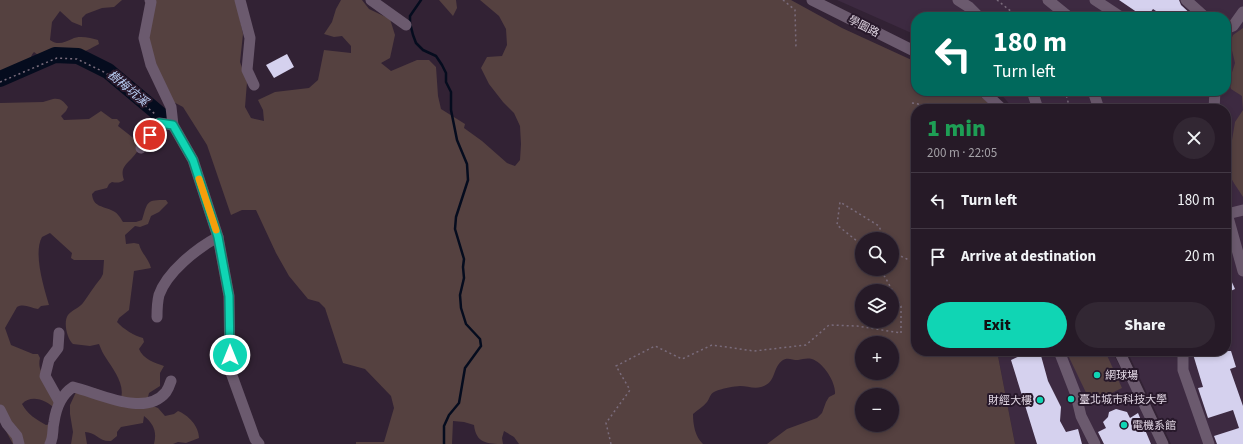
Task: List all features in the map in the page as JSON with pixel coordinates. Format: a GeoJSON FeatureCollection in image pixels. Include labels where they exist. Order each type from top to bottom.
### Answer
{"type":"FeatureCollection","features":[{"type":"Feature","properties":{"kind":"street"},"geometry":{"type":"LineString","coordinates":[[150,0],[151,2],[144,38],[151,65],[171,107],[173,125],[193,160],[218,237],[229,296],[230,370],[255,439],[259,444]]}},
{"type":"Feature","properties":{"kind":"street"},"geometry":{"type":"LineString","coordinates":[[240,0],[250,38],[246,70],[254,85]]}},
{"type":"Feature","properties":{"kind":"street"},"geometry":{"type":"LineString","coordinates":[[371,0],[406,25]]}},
{"type":"Feature","properties":{"kind":"street","name":"學園路"},"geometry":{"type":"LineString","coordinates":[[812,0],[911,50]]}},
{"type":"Feature","properties":{"kind":"street"},"geometry":{"type":"LineString","coordinates":[[958,0],[974,12]]}},
{"type":"Feature","properties":{"kind":"street"},"geometry":{"type":"LineString","coordinates":[[1048,0],[1063,12]]}},
{"type":"Feature","properties":{"kind":"street"},"geometry":{"type":"LineString","coordinates":[[1095,0],[1113,12]]}},
{"type":"Feature","properties":{"kind":"street"},"geometry":{"type":"LineString","coordinates":[[1186,0],[1199,12]]}},
{"type":"Feature","properties":{"kind":"street"},"geometry":{"type":"LineString","coordinates":[[1231,27],[1243,12]]}},
{"type":"Feature","properties":{"kind":"street"},"geometry":{"type":"LineString","coordinates":[[988,96],[997,104]]}},
{"type":"Feature","properties":{"kind":"street"},"geometry":{"type":"LineString","coordinates":[[141,148],[159,123],[173,125]]}},
{"type":"Feature","properties":{"kind":"street"},"geometry":{"type":"LineString","coordinates":[[1231,211],[1243,210]]}},
{"type":"Feature","properties":{"kind":"street"},"geometry":{"type":"LineString","coordinates":[[1231,229],[1243,271]]}},
{"type":"Feature","properties":{"kind":"street"},"geometry":{"type":"LineString","coordinates":[[157,317],[157,304],[160,294],[174,272],[204,244],[218,237]]}},
{"type":"Feature","properties":{"kind":"street"},"geometry":{"type":"LineString","coordinates":[[59,333],[58,348],[49,360],[45,376],[59,401]]}},
{"type":"Feature","properties":{"kind":"street"},"geometry":{"type":"LineString","coordinates":[[1061,356],[1076,395],[1081,416],[1095,444]]}},
{"type":"Feature","properties":{"kind":"street"},"geometry":{"type":"LineString","coordinates":[[1121,356],[1163,444]]}},
{"type":"Feature","properties":{"kind":"street"},"geometry":{"type":"LineString","coordinates":[[1183,356],[1183,370],[1209,444]]}},
{"type":"Feature","properties":{"kind":"street"},"geometry":{"type":"LineString","coordinates":[[50,444],[53,438],[54,422],[59,401],[67,391],[73,387],[130,404],[144,405],[156,400],[166,392],[171,381]]}},
{"type":"Feature","properties":{"kind":"street"},"geometry":{"type":"LineString","coordinates":[[0,410],[7,424],[18,436],[19,444]]}},
{"type":"Feature","properties":{"kind":"path"},"geometry":{"type":"LineString","coordinates":[[783,0],[795,10],[796,49]]}},
{"type":"Feature","properties":{"kind":"path"},"geometry":{"type":"LineString","coordinates":[[997,0],[1012,12]]}},
{"type":"Feature","properties":{"kind":"path"},"geometry":{"type":"LineString","coordinates":[[0,82],[57,58],[77,59],[106,73],[157,116],[159,123]]}},
{"type":"Feature","properties":{"kind":"path"},"geometry":{"type":"LineString","coordinates":[[912,103],[918,104]]}},
{"type":"Feature","properties":{"kind":"path"},"geometry":{"type":"LineString","coordinates":[[855,239],[837,225],[840,202],[879,226],[881,232]]}},
{"type":"Feature","properties":{"kind":"path"},"geometry":{"type":"LineString","coordinates":[[899,255],[911,261]]}},
{"type":"Feature","properties":{"kind":"path"},"geometry":{"type":"LineString","coordinates":[[611,444],[606,423],[630,390],[616,366],[656,346],[682,359],[712,345],[754,351],[806,345],[829,325],[857,326],[901,333],[901,306],[884,276]]}},
{"type":"Feature","properties":{"kind":"shaded area"},"geometry":{"type":"Polygon","coordinates":[[[0,0],[122,0],[114,7],[102,8],[86,14],[82,18],[82,26],[72,22],[60,11],[52,22],[50,40],[53,42],[61,43],[81,37],[98,40],[99,44],[75,54],[54,55],[42,58],[34,52],[24,67],[4,76],[0,76],[0,0]]]}},
{"type":"Feature","properties":{"kind":"shaded area"},"geometry":{"type":"Polygon","coordinates":[[[155,0],[236,0],[243,34],[240,62],[247,82],[245,107],[251,118],[264,121],[263,110],[258,100],[275,92],[309,88],[318,80],[324,50],[351,53],[351,46],[342,36],[334,37],[324,34],[332,22],[336,9],[341,0],[362,0],[369,9],[390,19],[395,35],[390,58],[381,63],[391,71],[417,60],[429,60],[436,67],[438,96],[441,109],[465,124],[464,128],[482,141],[507,163],[515,166],[520,160],[520,126],[514,113],[489,84],[481,68],[487,57],[502,56],[507,45],[506,29],[499,16],[480,0],[791,0],[842,28],[911,60],[911,96],[980,96],[989,104],[911,104],[911,356],[998,356],[1015,444],[767,444],[787,429],[817,418],[822,413],[829,397],[835,394],[832,380],[819,363],[812,359],[787,359],[780,363],[772,379],[766,385],[756,388],[735,386],[721,389],[712,393],[707,402],[693,414],[695,430],[698,438],[703,444],[519,444],[514,437],[504,431],[502,438],[503,444],[492,444],[483,441],[477,436],[474,425],[453,421],[452,444],[356,444],[356,442],[384,442],[394,408],[391,396],[365,369],[343,363],[325,308],[319,302],[308,299],[289,276],[276,253],[256,210],[242,210],[231,215],[207,145],[183,107],[164,97],[143,39],[155,0]]]}},
{"type":"Feature","properties":{"kind":"shaded area"},"geometry":{"type":"Polygon","coordinates":[[[439,0],[456,0],[457,8],[453,16],[439,0]]]}},
{"type":"Feature","properties":{"kind":"shaded area"},"geometry":{"type":"Polygon","coordinates":[[[837,0],[1243,0],[1243,444],[1171,444],[1129,356],[1231,356],[1231,104],[1010,104],[1002,96],[1231,96],[1231,12],[911,12],[911,33],[837,0]]]}},
{"type":"Feature","properties":{"kind":"shaded area"},"geometry":{"type":"Polygon","coordinates":[[[1243,28],[1243,110],[1242,96],[1231,89],[1231,76],[1235,63],[1231,46],[1233,35],[1243,28]]]}},
{"type":"Feature","properties":{"kind":"shaded area"},"geometry":{"type":"Polygon","coordinates":[[[53,99],[62,100],[68,107],[61,116],[64,120],[89,119],[101,111],[112,119],[117,119],[120,122],[118,126],[141,144],[123,170],[124,180],[121,182],[112,182],[107,188],[95,191],[92,194],[96,204],[115,212],[123,222],[136,222],[142,220],[147,205],[151,201],[166,200],[168,203],[159,212],[151,216],[148,224],[140,227],[135,226],[125,235],[126,244],[139,244],[151,268],[134,271],[129,310],[119,318],[117,322],[129,332],[143,338],[144,342],[139,349],[143,355],[164,366],[160,373],[160,386],[149,393],[148,397],[153,406],[158,408],[165,416],[174,414],[178,411],[186,415],[195,425],[199,438],[186,443],[178,442],[173,444],[154,444],[154,428],[144,416],[143,423],[121,427],[117,432],[117,436],[111,441],[103,440],[89,432],[85,432],[87,444],[71,444],[73,432],[70,405],[76,392],[85,388],[94,388],[121,398],[122,393],[118,377],[99,344],[90,346],[73,344],[66,330],[68,315],[83,303],[101,278],[103,274],[104,260],[74,260],[71,258],[72,253],[50,233],[42,237],[39,252],[40,271],[49,305],[41,306],[38,309],[25,306],[17,307],[5,328],[11,345],[33,354],[38,354],[40,358],[40,369],[51,384],[55,393],[55,409],[48,403],[39,399],[30,399],[22,404],[29,414],[36,419],[46,425],[50,424],[57,427],[58,434],[47,444],[13,444],[0,420],[0,103],[43,102],[53,99]]]}},
{"type":"Feature","properties":{"kind":"shaded area"},"geometry":{"type":"Polygon","coordinates":[[[1243,110],[1243,197],[1231,177],[1231,146],[1235,122],[1243,110]]]}},
{"type":"Feature","properties":{"kind":"shaded area","name":"臺北城市科技大學"},"geometry":{"type":"Polygon","coordinates":[[[998,356],[1115,356],[1159,444],[1015,444],[998,356]]]}},
{"type":"Feature","properties":{"kind":"shaded area","name":"網球場"},"geometry":{"type":"Polygon","coordinates":[[[1068,356],[1107,356],[1122,388],[1091,403],[1068,356]]]}},
{"type":"Feature","properties":{"kind":"building"},"geometry":{"type":"Polygon","coordinates":[[[1119,0],[1179,0],[1181,5],[1189,12],[1158,12],[1153,9],[1151,12],[1137,12],[1119,0]]]}},
{"type":"Feature","properties":{"kind":"building"},"geometry":{"type":"Polygon","coordinates":[[[287,54],[294,67],[274,78],[266,65],[287,54]]]}},
{"type":"Feature","properties":{"kind":"building"},"geometry":{"type":"Polygon","coordinates":[[[1231,280],[1235,289],[1231,291],[1231,280]]]}},
{"type":"Feature","properties":{"kind":"building"},"geometry":{"type":"Polygon","coordinates":[[[1231,351],[1236,367],[1230,369],[1243,406],[1243,444],[1217,444],[1214,436],[1239,428],[1233,410],[1208,418],[1198,388],[1203,387],[1194,356],[1231,356],[1231,351]]]}},
{"type":"Feature","properties":{"kind":"building","name":"財經大樓"},"geometry":{"type":"Polygon","coordinates":[[[1020,356],[1041,356],[1048,381],[1061,407],[1060,421],[1066,432],[1078,429],[1082,444],[1037,444],[1011,360],[1020,356]]]}},
{"type":"Feature","properties":{"kind":"building","name":"電機系館"},"geometry":{"type":"Polygon","coordinates":[[[1116,409],[1127,412],[1130,418],[1138,413],[1151,444],[1104,444],[1098,432],[1106,428],[1103,422],[1108,417],[1109,412],[1116,409]]]}},
{"type":"Feature","properties":{"kind":"waterway"},"geometry":{"type":"LineString","coordinates":[[421,0],[410,16],[413,35],[416,43],[423,50],[436,56],[446,73],[446,82],[451,92],[451,110],[457,140],[467,164],[468,180],[456,217],[455,229],[464,259],[464,278],[460,295],[461,308],[466,324],[480,339],[481,346],[465,368],[459,403],[449,415],[444,426],[444,444]]}},
{"type":"Feature","properties":{"kind":"waterway","name":"樹梅坑溪"},"geometry":{"type":"LineString","coordinates":[[0,79],[55,55],[78,56],[108,71],[164,118]]}},
{"type":"Feature","properties":{"kind":"slow traffic"},"geometry":{"type":"LineString","coordinates":[[199,179],[216,230]]}},
{"type":"Feature","properties":{"kind":"place","name":"網球場"},"geometry":{"type":"Point","coordinates":[1097,375]}},
{"type":"Feature","properties":{"kind":"place","name":"臺北城市科技大學"},"geometry":{"type":"Point","coordinates":[1071,399]}},
{"type":"Feature","properties":{"kind":"place","name":"財經大樓"},"geometry":{"type":"Point","coordinates":[1040,400]}},
{"type":"Feature","properties":{"kind":"place","name":"電機系館"},"geometry":{"type":"Point","coordinates":[1124,425]}},
{"type":"Feature","properties":{"kind":"route"},"geometry":{"type":"LineString","coordinates":[[150,135],[159,123],[173,125],[193,160],[218,237],[224,266],[229,296],[230,355]]}}]}
